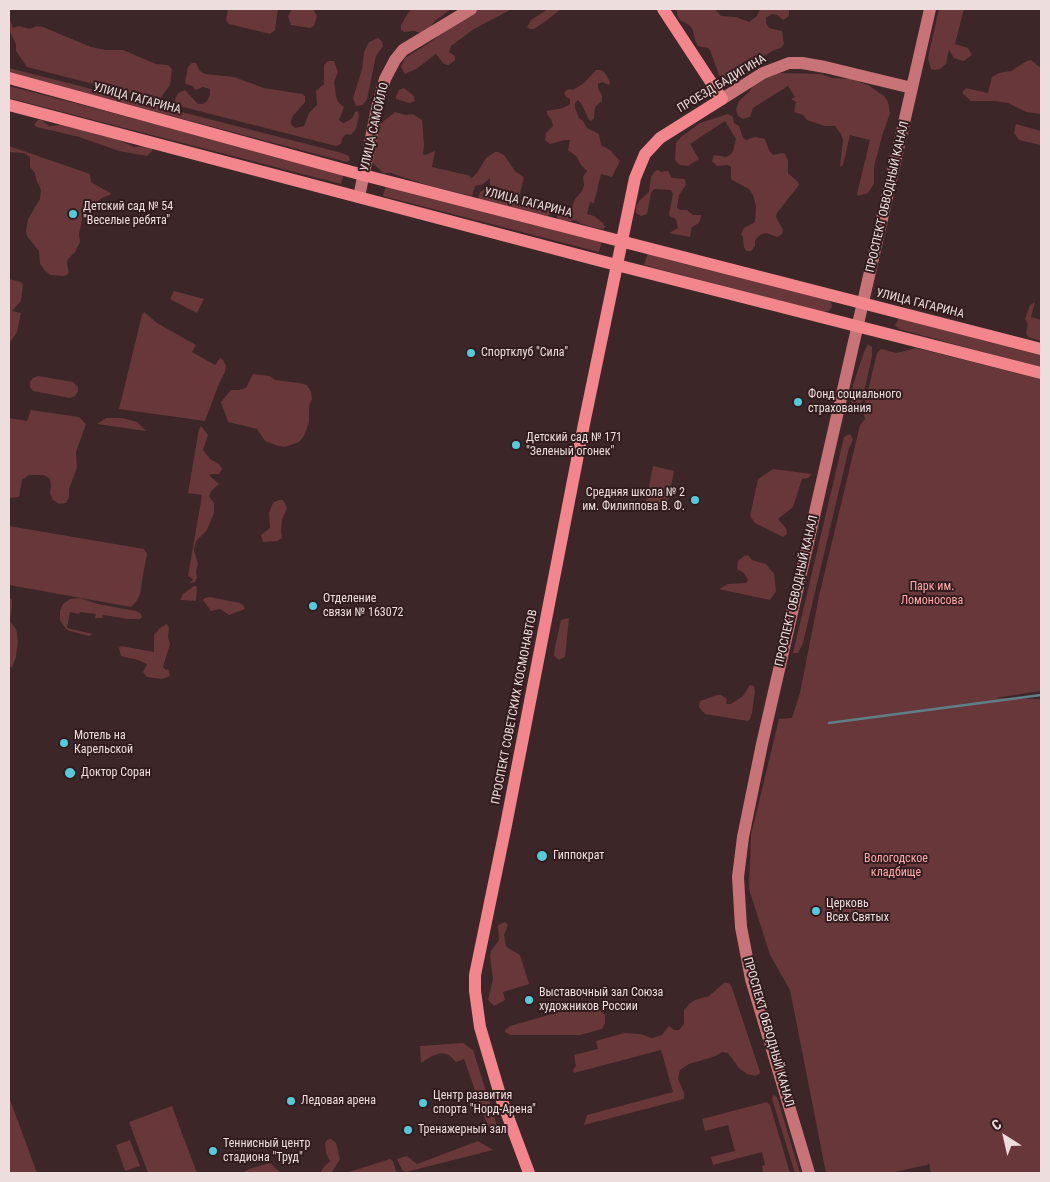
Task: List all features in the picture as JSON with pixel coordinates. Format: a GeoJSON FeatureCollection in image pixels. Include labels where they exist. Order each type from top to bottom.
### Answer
{"type":"FeatureCollection","features":[{"type":"Feature","properties":{"kind":"main road","name":"УЛИЦА САМОЙЛО"},"geometry":{"type":"LineString","coordinates":[[359,197],[382,89],[395,60],[403,50],[471,9]]}},
{"type":"Feature","properties":{"kind":"main road"},"geometry":{"type":"LineString","coordinates":[[663,9],[722,99]]}},
{"type":"Feature","properties":{"kind":"main road","name":"ПРОСПЕКТ ОБВОДНЫЙ КАНАЛ"},"geometry":{"type":"LineString","coordinates":[[809,1173],[751,979],[741,927],[738,877],[743,837],[762,744],[930,9]]}},
{"type":"Feature","properties":{"kind":"main road","name":"ПРОЕЗД БАДИГИНА"},"geometry":{"type":"LineString","coordinates":[[622,242],[635,178],[645,154],[660,138],[763,73],[789,63],[802,63],[912,88]]}},
{"type":"Feature","properties":{"kind":"main road","name":"УЛИЦА ГАГАРИНА"},"geometry":{"type":"LineString","coordinates":[[9,78],[364,175],[1041,349]]}},
{"type":"Feature","properties":{"kind":"main road"},"geometry":{"type":"LineString","coordinates":[[9,105],[618,265],[1041,373]]}},
{"type":"Feature","properties":{"kind":"main road","name":"ПРОСПЕКТ СОВЕТСКИХ КОСМОНАВТОВ"},"geometry":{"type":"LineString","coordinates":[[529,1173],[501,1098],[484,1044],[475,991],[475,975],[622,242]]}},
{"type":"Feature","properties":{"kind":"green space"},"geometry":{"type":"Polygon","coordinates":[[[228,9],[278,9],[275,30],[270,34],[229,24],[226,20],[228,9]]]}},
{"type":"Feature","properties":{"kind":"green space"},"geometry":{"type":"Polygon","coordinates":[[[292,9],[313,9],[317,16],[314,26],[310,28],[291,25],[288,16],[292,9]]]}},
{"type":"Feature","properties":{"kind":"green space"},"geometry":{"type":"Polygon","coordinates":[[[412,9],[451,9],[421,33],[414,31],[404,32],[401,30],[401,25],[412,9]]]}},
{"type":"Feature","properties":{"kind":"green space"},"geometry":{"type":"Polygon","coordinates":[[[476,9],[512,9],[474,29],[451,46],[449,52],[455,56],[455,60],[449,65],[443,63],[436,54],[416,69],[405,74],[401,67],[405,58],[476,9]]]}},
{"type":"Feature","properties":{"kind":"green space"},"geometry":{"type":"Polygon","coordinates":[[[548,9],[561,9],[534,29],[527,27],[531,20],[548,9]]]}},
{"type":"Feature","properties":{"kind":"green space"},"geometry":{"type":"Polygon","coordinates":[[[677,9],[715,9],[721,16],[736,17],[749,22],[757,16],[760,9],[789,9],[789,15],[783,20],[777,15],[772,14],[766,18],[769,28],[782,31],[784,44],[781,48],[752,61],[741,77],[735,81],[728,81],[719,75],[710,50],[698,46],[693,30],[689,25],[680,20],[677,15],[677,9]]]}},
{"type":"Feature","properties":{"kind":"green space"},"geometry":{"type":"Polygon","coordinates":[[[939,9],[964,9],[955,44],[968,48],[972,55],[964,61],[954,58],[949,50],[946,64],[940,69],[934,70],[931,69],[928,58],[939,9]]]}},
{"type":"Feature","properties":{"kind":"green space"},"geometry":{"type":"Polygon","coordinates":[[[9,16],[13,28],[19,26],[30,29],[37,26],[43,27],[91,47],[106,50],[123,50],[156,64],[168,65],[172,69],[170,85],[161,97],[165,101],[174,102],[178,93],[185,90],[198,104],[203,104],[207,101],[210,89],[203,87],[195,90],[193,86],[185,82],[188,67],[192,63],[196,63],[200,71],[205,74],[234,77],[264,88],[302,94],[305,96],[305,102],[291,121],[295,128],[304,126],[309,113],[317,105],[316,91],[324,84],[324,65],[328,61],[334,61],[338,72],[334,82],[336,96],[338,102],[344,107],[339,120],[343,123],[348,121],[358,111],[359,116],[356,129],[351,135],[346,134],[341,144],[336,146],[27,67],[16,51],[16,44],[9,30],[9,16]]]}},
{"type":"Feature","properties":{"kind":"green space"},"geometry":{"type":"Polygon","coordinates":[[[378,38],[382,41],[383,46],[376,56],[367,99],[363,105],[356,106],[353,98],[362,69],[364,52],[369,42],[378,38]]]}},
{"type":"Feature","properties":{"kind":"green space"},"geometry":{"type":"Polygon","coordinates":[[[1031,60],[1041,68],[1041,114],[1026,112],[1008,103],[971,101],[963,94],[966,88],[988,93],[992,77],[999,73],[1011,71],[1031,60]]]}},
{"type":"Feature","properties":{"kind":"green space"},"geometry":{"type":"Polygon","coordinates":[[[9,68],[342,153],[349,156],[350,160],[347,162],[9,73],[9,68]]]}},
{"type":"Feature","properties":{"kind":"green space"},"geometry":{"type":"Polygon","coordinates":[[[596,70],[601,70],[605,73],[610,82],[609,85],[602,82],[598,84],[602,101],[595,107],[594,118],[591,121],[589,120],[578,100],[575,103],[575,108],[579,118],[587,128],[599,134],[601,145],[610,150],[620,161],[612,177],[601,174],[594,203],[590,202],[587,214],[594,216],[603,223],[605,227],[603,229],[580,223],[576,220],[564,222],[558,220],[556,213],[551,209],[549,210],[551,214],[547,216],[478,199],[480,192],[484,190],[494,191],[499,189],[490,185],[490,178],[483,184],[475,186],[472,196],[430,186],[391,173],[383,173],[372,162],[380,124],[395,112],[406,115],[413,114],[422,120],[423,154],[435,151],[432,167],[471,176],[469,177],[472,178],[486,158],[498,152],[504,155],[515,171],[524,177],[519,198],[521,200],[529,200],[571,210],[575,199],[582,191],[584,185],[583,177],[587,171],[577,157],[568,150],[570,140],[550,144],[545,140],[546,133],[553,126],[547,111],[563,108],[570,104],[570,99],[564,93],[568,89],[573,90],[584,83],[596,70]]]}},
{"type":"Feature","properties":{"kind":"green space"},"geometry":{"type":"Polygon","coordinates":[[[779,73],[821,74],[832,78],[851,79],[868,85],[884,96],[888,102],[890,113],[874,167],[874,184],[868,193],[858,196],[857,194],[870,140],[850,135],[843,165],[840,167],[843,140],[841,134],[835,126],[825,126],[807,120],[803,115],[794,112],[796,102],[791,99],[795,97],[788,86],[753,108],[750,117],[743,119],[738,116],[736,110],[739,101],[755,83],[779,73]]]}},
{"type":"Feature","properties":{"kind":"green space"},"geometry":{"type":"Polygon","coordinates":[[[9,86],[344,173],[341,184],[9,98],[9,86]]]}},
{"type":"Feature","properties":{"kind":"green space"},"geometry":{"type":"Polygon","coordinates":[[[404,88],[414,96],[415,101],[409,103],[396,99],[399,90],[404,88]]]}},
{"type":"Feature","properties":{"kind":"green space"},"geometry":{"type":"Polygon","coordinates":[[[728,114],[733,117],[734,123],[739,126],[743,138],[746,140],[755,137],[765,139],[773,155],[785,154],[788,160],[788,173],[799,185],[777,213],[776,217],[783,230],[782,234],[777,237],[766,233],[760,235],[755,240],[755,246],[751,251],[747,251],[744,248],[741,234],[744,228],[755,222],[756,206],[753,195],[749,189],[732,180],[731,167],[728,165],[717,166],[712,161],[714,155],[726,157],[733,151],[736,139],[725,121],[690,144],[699,159],[688,166],[680,165],[675,160],[676,143],[681,137],[700,123],[728,114]]]}},
{"type":"Feature","properties":{"kind":"green space"},"geometry":{"type":"Polygon","coordinates":[[[38,120],[42,120],[49,126],[60,125],[78,128],[102,136],[113,137],[134,147],[146,146],[152,149],[152,151],[147,156],[119,151],[79,137],[37,127],[34,125],[38,120]]]}},
{"type":"Feature","properties":{"kind":"green space"},"geometry":{"type":"Polygon","coordinates":[[[1016,124],[1041,131],[1041,145],[1019,140],[1014,133],[1016,124]]]}},
{"type":"Feature","properties":{"kind":"green space","name":"Детский сад № 54 \"Веселые ребята\""},"geometry":{"type":"Polygon","coordinates":[[[9,146],[90,174],[91,182],[112,194],[102,198],[84,211],[79,234],[80,242],[75,252],[68,259],[69,273],[65,276],[51,275],[45,271],[40,264],[39,251],[27,236],[28,219],[40,199],[41,190],[35,173],[30,167],[30,157],[24,153],[9,152],[9,146]]]}},
{"type":"Feature","properties":{"kind":"green space"},"geometry":{"type":"Polygon","coordinates":[[[658,170],[661,172],[668,171],[672,178],[685,179],[686,185],[679,195],[677,208],[687,210],[693,215],[701,215],[699,223],[692,227],[690,237],[669,233],[678,228],[675,218],[670,217],[669,214],[673,194],[671,190],[654,189],[651,193],[647,214],[641,216],[636,213],[639,201],[649,192],[651,177],[658,170]]]}},
{"type":"Feature","properties":{"kind":"green space"},"geometry":{"type":"Polygon","coordinates":[[[386,185],[602,240],[599,252],[383,196],[386,185]]]}},
{"type":"Feature","properties":{"kind":"green space"},"geometry":{"type":"Polygon","coordinates":[[[648,253],[824,299],[831,302],[832,307],[829,311],[822,312],[644,265],[648,253]]]}},
{"type":"Feature","properties":{"kind":"green space"},"geometry":{"type":"Polygon","coordinates":[[[9,279],[21,282],[23,285],[21,301],[12,311],[21,313],[17,332],[9,344],[9,279]]]}},
{"type":"Feature","properties":{"kind":"green space"},"geometry":{"type":"Polygon","coordinates":[[[174,291],[204,299],[197,313],[170,299],[174,291]]]}},
{"type":"Feature","properties":{"kind":"green space"},"geometry":{"type":"Polygon","coordinates":[[[1035,302],[1031,317],[1041,320],[1041,341],[1028,337],[1026,333],[1028,324],[1025,319],[1030,305],[1035,302]]]}},
{"type":"Feature","properties":{"kind":"green space"},"geometry":{"type":"Polygon","coordinates":[[[144,312],[157,323],[196,345],[192,352],[215,365],[220,358],[223,360],[226,366],[225,372],[205,421],[119,409],[144,312]]]}},
{"type":"Feature","properties":{"kind":"green space"},"geometry":{"type":"Polygon","coordinates":[[[899,318],[1041,354],[1041,368],[899,329],[895,325],[899,318]]]}},
{"type":"Feature","properties":{"kind":"green space"},"geometry":{"type":"Polygon","coordinates":[[[868,344],[872,347],[872,356],[862,401],[856,406],[851,402],[853,385],[868,344]]]}},
{"type":"Feature","properties":{"kind":"green space","name":"Вологодское кладбище"},"geometry":{"type":"Polygon","coordinates":[[[916,348],[1041,379],[1041,691],[995,698],[1041,699],[1041,1173],[931,1173],[929,1163],[890,1173],[826,1173],[790,990],[770,955],[749,889],[751,835],[779,719],[792,718],[800,693],[819,596],[860,425],[865,419],[863,411],[877,353],[881,349],[897,353],[916,348]]]}},
{"type":"Feature","properties":{"kind":"green space"},"geometry":{"type":"Polygon","coordinates":[[[253,374],[307,385],[312,399],[309,406],[309,422],[304,436],[299,442],[285,447],[278,446],[265,441],[257,429],[228,422],[221,402],[231,390],[246,388],[253,374]]]}},
{"type":"Feature","properties":{"kind":"green space"},"geometry":{"type":"Polygon","coordinates":[[[38,376],[73,382],[78,387],[78,392],[70,398],[33,391],[30,387],[30,382],[38,376]]]}},
{"type":"Feature","properties":{"kind":"green space"},"geometry":{"type":"Polygon","coordinates":[[[31,410],[79,417],[86,424],[76,452],[77,468],[66,503],[59,504],[53,500],[50,493],[50,479],[44,475],[29,475],[22,480],[19,497],[9,498],[9,418],[27,421],[31,410]]]}},
{"type":"Feature","properties":{"kind":"green space"},"geometry":{"type":"Polygon","coordinates":[[[106,418],[122,418],[137,422],[146,431],[97,424],[106,418]]]}},
{"type":"Feature","properties":{"kind":"green space"},"geometry":{"type":"Polygon","coordinates":[[[201,426],[208,435],[203,450],[222,469],[219,474],[209,475],[219,484],[211,491],[209,496],[214,503],[214,513],[207,530],[196,541],[194,550],[198,564],[197,578],[195,582],[190,583],[193,579],[188,576],[202,495],[188,493],[201,426]]]}},
{"type":"Feature","properties":{"kind":"green space"},"geometry":{"type":"Polygon","coordinates":[[[850,434],[853,439],[849,448],[803,643],[798,653],[793,653],[844,437],[850,434]]]}},
{"type":"Feature","properties":{"kind":"green space"},"geometry":{"type":"Polygon","coordinates":[[[653,466],[674,471],[666,511],[645,506],[653,466]]]}},
{"type":"Feature","properties":{"kind":"green space"},"geometry":{"type":"Polygon","coordinates":[[[773,469],[812,474],[808,478],[802,479],[793,507],[778,519],[786,528],[787,534],[783,537],[755,523],[750,516],[758,479],[773,469]]]}},
{"type":"Feature","properties":{"kind":"green space"},"geometry":{"type":"Polygon","coordinates":[[[279,500],[283,500],[287,508],[282,520],[282,538],[277,541],[263,542],[261,535],[270,528],[269,513],[272,505],[279,500]]]}},
{"type":"Feature","properties":{"kind":"green space"},"geometry":{"type":"Polygon","coordinates":[[[9,526],[144,549],[147,554],[140,594],[136,602],[131,607],[9,585],[9,526]]]}},
{"type":"Feature","properties":{"kind":"green space"},"geometry":{"type":"Polygon","coordinates":[[[748,555],[752,560],[766,564],[774,574],[776,591],[770,600],[719,589],[728,584],[746,583],[748,580],[744,573],[737,569],[738,561],[748,555]]]}},
{"type":"Feature","properties":{"kind":"green space"},"geometry":{"type":"Polygon","coordinates":[[[194,586],[197,589],[196,601],[180,600],[183,594],[194,586]]]}},
{"type":"Feature","properties":{"kind":"green space"},"geometry":{"type":"Polygon","coordinates":[[[9,597],[12,600],[10,621],[16,629],[18,640],[16,657],[12,667],[9,667],[9,597]]]}},
{"type":"Feature","properties":{"kind":"green space"},"geometry":{"type":"Polygon","coordinates":[[[210,597],[240,603],[245,609],[229,615],[220,609],[211,611],[203,600],[210,597]]]}},
{"type":"Feature","properties":{"kind":"green space"},"geometry":{"type":"Polygon","coordinates":[[[80,598],[98,604],[136,611],[142,617],[140,619],[128,619],[104,615],[102,616],[103,618],[95,618],[96,614],[70,612],[67,628],[93,634],[89,636],[70,631],[66,629],[60,620],[60,611],[63,604],[70,599],[80,598]]]}},
{"type":"Feature","properties":{"kind":"green space"},"geometry":{"type":"Polygon","coordinates":[[[569,618],[565,657],[559,660],[554,656],[561,620],[569,618]]]}},
{"type":"Feature","properties":{"kind":"green space"},"geometry":{"type":"Polygon","coordinates":[[[167,624],[170,644],[163,667],[166,670],[168,669],[170,676],[162,679],[147,677],[143,672],[147,664],[121,656],[119,648],[121,646],[154,652],[154,635],[167,624]]]}},
{"type":"Feature","properties":{"kind":"green space"},"geometry":{"type":"Polygon","coordinates":[[[750,685],[754,686],[755,691],[752,713],[748,721],[705,714],[699,707],[700,701],[717,695],[727,699],[726,704],[731,704],[743,696],[750,685]]]}},
{"type":"Feature","properties":{"kind":"green space"},"geometry":{"type":"Polygon","coordinates":[[[505,922],[508,925],[504,935],[506,946],[520,955],[529,984],[503,992],[505,1000],[494,1006],[488,1000],[493,979],[490,956],[491,951],[499,940],[498,925],[505,922]]]}},
{"type":"Feature","properties":{"kind":"green space"},"geometry":{"type":"Polygon","coordinates":[[[724,983],[731,985],[760,1072],[759,1074],[755,1076],[747,1074],[739,1068],[728,1053],[722,1052],[716,1056],[689,1064],[680,1070],[678,1079],[684,1093],[684,1099],[584,1125],[587,1115],[673,1092],[661,1050],[574,1073],[573,1070],[576,1066],[574,1055],[598,1049],[596,1041],[624,1033],[640,1034],[652,1038],[662,1035],[669,1026],[674,1030],[679,1030],[684,1024],[684,1010],[689,1004],[709,996],[724,983]]]}},
{"type":"Feature","properties":{"kind":"green space"},"geometry":{"type":"Polygon","coordinates":[[[587,1004],[596,1006],[605,1015],[605,1023],[602,1029],[580,1035],[511,1035],[505,1032],[510,1026],[587,1004]]]}},
{"type":"Feature","properties":{"kind":"green space"},"geometry":{"type":"Polygon","coordinates":[[[463,1043],[473,1050],[499,1132],[493,1134],[488,1127],[464,1059],[456,1062],[449,1055],[442,1053],[432,1056],[421,1063],[420,1046],[463,1043]]]}},
{"type":"Feature","properties":{"kind":"green space"},"geometry":{"type":"Polygon","coordinates":[[[773,1095],[777,1097],[800,1173],[795,1173],[772,1099],[773,1095]]]}},
{"type":"Feature","properties":{"kind":"green space"},"geometry":{"type":"Polygon","coordinates":[[[9,1097],[37,1173],[9,1173],[9,1097]]]}},
{"type":"Feature","properties":{"kind":"green space"},"geometry":{"type":"Polygon","coordinates":[[[767,1102],[770,1105],[790,1173],[763,1173],[762,1166],[765,1165],[762,1152],[713,1165],[711,1157],[735,1151],[728,1125],[705,1131],[702,1119],[767,1102]]]}},
{"type":"Feature","properties":{"kind":"green space"},"geometry":{"type":"Polygon","coordinates":[[[172,1106],[197,1173],[148,1173],[129,1122],[172,1106]]]}},
{"type":"Feature","properties":{"kind":"green space"},"geometry":{"type":"Polygon","coordinates":[[[331,1139],[336,1143],[340,1159],[332,1172],[320,1173],[330,1161],[326,1153],[325,1143],[331,1139]]]}},
{"type":"Feature","properties":{"kind":"green space"},"geometry":{"type":"Polygon","coordinates":[[[130,1140],[140,1166],[125,1171],[116,1145],[130,1140]]]}},
{"type":"Feature","properties":{"kind":"green space"},"geometry":{"type":"Polygon","coordinates":[[[478,1141],[493,1150],[406,1172],[402,1170],[397,1159],[407,1156],[417,1164],[478,1141]]]}},
{"type":"Feature","properties":{"kind":"green space"},"geometry":{"type":"Polygon","coordinates":[[[390,1159],[393,1161],[395,1173],[346,1173],[390,1159]]]}},
{"type":"Feature","properties":{"kind":"green space"},"geometry":{"type":"Polygon","coordinates":[[[270,1163],[280,1172],[284,1173],[242,1173],[249,1169],[270,1163]]]}},
{"type":"Feature","properties":{"kind":"waterway"},"geometry":{"type":"LineString","coordinates":[[829,723],[1041,695]]}},
{"type":"Feature","properties":{"kind":"place","name":"Детский сад № 54 \"Веселые ребята\""},"geometry":{"type":"Point","coordinates":[73,214]}},
{"type":"Feature","properties":{"kind":"place","name":"Спортклуб \"Сила\""},"geometry":{"type":"Point","coordinates":[471,353]}},
{"type":"Feature","properties":{"kind":"place","name":"Фонд социального страхования"},"geometry":{"type":"Point","coordinates":[798,402]}},
{"type":"Feature","properties":{"kind":"place","name":"Детский сад № 171 \"Зеленый огонек\""},"geometry":{"type":"Point","coordinates":[516,445]}},
{"type":"Feature","properties":{"kind":"place","name":"Средняя школа № 2 им. Филиппова В. Ф."},"geometry":{"type":"Point","coordinates":[695,500]}},
{"type":"Feature","properties":{"kind":"place","name":"Отделение связи № 163072"},"geometry":{"type":"Point","coordinates":[313,606]}},
{"type":"Feature","properties":{"kind":"place","name":"Мотель на Карельской"},"geometry":{"type":"Point","coordinates":[64,743]}},
{"type":"Feature","properties":{"kind":"place","name":"Доктор Соран"},"geometry":{"type":"Point","coordinates":[70,773]}},
{"type":"Feature","properties":{"kind":"place","name":"Гиппократ"},"geometry":{"type":"Point","coordinates":[542,856]}},
{"type":"Feature","properties":{"kind":"place","name":"Церковь Всех Святых"},"geometry":{"type":"Point","coordinates":[816,911]}},
{"type":"Feature","properties":{"kind":"place","name":"Выставочный зал Союза художников России"},"geometry":{"type":"Point","coordinates":[529,1000]}},
{"type":"Feature","properties":{"kind":"place","name":"Ледовая арена"},"geometry":{"type":"Point","coordinates":[291,1101]}},
{"type":"Feature","properties":{"kind":"place","name":"Центр развития спорта \"Норд-Арена\""},"geometry":{"type":"Point","coordinates":[423,1103]}},
{"type":"Feature","properties":{"kind":"place","name":"Тренажерный зал"},"geometry":{"type":"Point","coordinates":[408,1130]}},
{"type":"Feature","properties":{"kind":"place","name":"Теннисный центр стадиона \"Труд\""},"geometry":{"type":"Point","coordinates":[213,1151]}},
{"type":"Feature","properties":{"kind":"park label","name":"Парк им. Ломоносова"},"geometry":{"type":"Point","coordinates":[932,594]}}]}
